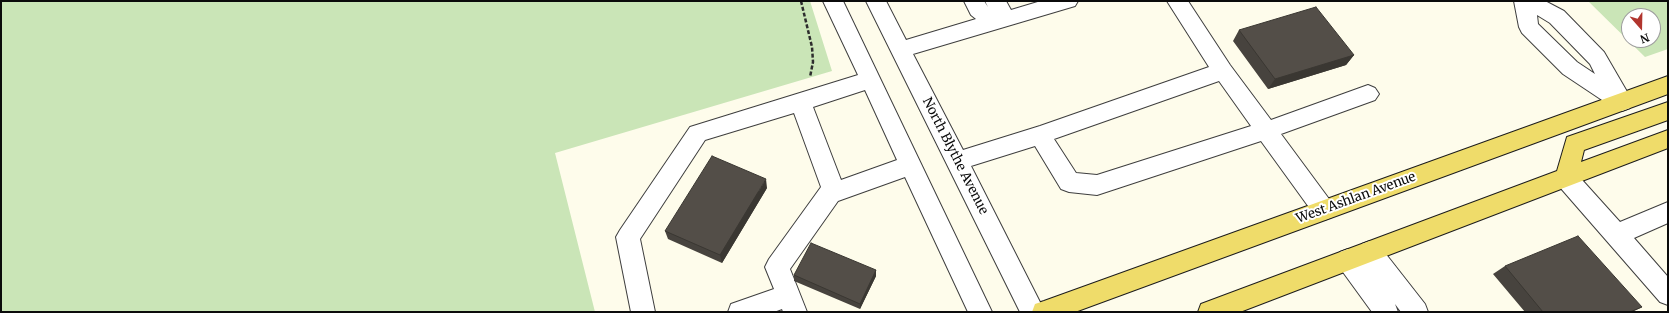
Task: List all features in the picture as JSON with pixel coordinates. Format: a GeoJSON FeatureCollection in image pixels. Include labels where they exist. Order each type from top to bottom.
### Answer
{"type":"FeatureCollection","features":[{"type":"Feature","properties":{"kind":"main road","name":"West Ashlan Avenue"},"geometry":{"type":"LineString","coordinates":[[1044,312],[1668,85]]}},
{"type":"Feature","properties":{"kind":"main road"},"geometry":{"type":"LineString","coordinates":[[1566,178],[1575,144],[1668,111]]}},
{"type":"Feature","properties":{"kind":"main road"},"geometry":{"type":"LineString","coordinates":[[1210,312],[1668,139]]}},
{"type":"Feature","properties":{"kind":"street"},"geometry":{"type":"LineString","coordinates":[[833,1],[980,312]]}},
{"type":"Feature","properties":{"kind":"street","name":"North Blythe Avenue"},"geometry":{"type":"LineString","coordinates":[[876,1],[1033,312]]}},
{"type":"Feature","properties":{"kind":"street"},"geometry":{"type":"LineString","coordinates":[[974,1],[978,10],[995,22]]}},
{"type":"Feature","properties":{"kind":"street"},"geometry":{"type":"LineString","coordinates":[[995,1],[1001,10],[995,22]]}},
{"type":"Feature","properties":{"kind":"street"},"geometry":{"type":"LineString","coordinates":[[901,49],[1068,1]]}},
{"type":"Feature","properties":{"kind":"street"},"geometry":{"type":"LineString","coordinates":[[1524,1],[1530,26],[1570,68],[1622,102]]}},
{"type":"Feature","properties":{"kind":"street"},"geometry":{"type":"LineString","coordinates":[[1528,1],[1557,17],[1597,58],[1622,102]]}},
{"type":"Feature","properties":{"kind":"street"},"geometry":{"type":"LineString","coordinates":[[1182,2],[1223,71],[1324,210]]}},
{"type":"Feature","properties":{"kind":"street"},"geometry":{"type":"LineString","coordinates":[[958,161],[1040,135],[1223,71]]}},
{"type":"Feature","properties":{"kind":"street"},"geometry":{"type":"LineString","coordinates":[[643,312],[628,237],[698,133],[871,80]]}},
{"type":"Feature","properties":{"kind":"street"},"geometry":{"type":"LineString","coordinates":[[1040,135],[1069,182],[1097,185],[1267,130],[1368,94]]}},
{"type":"Feature","properties":{"kind":"street"},"geometry":{"type":"LineString","coordinates":[[800,101],[834,192]]}},
{"type":"Feature","properties":{"kind":"street"},"geometry":{"type":"LineString","coordinates":[[740,312],[792,304],[777,267],[830,193],[911,165]]}},
{"type":"Feature","properties":{"kind":"street"},"geometry":{"type":"LineString","coordinates":[[1566,178],[1668,294]]}},
{"type":"Feature","properties":{"kind":"street"},"geometry":{"type":"LineString","coordinates":[[1616,235],[1668,212]]}},
{"type":"Feature","properties":{"kind":"street"},"geometry":{"type":"LineString","coordinates":[[1370,252],[1416,312]]}},
{"type":"Feature","properties":{"kind":"street"},"geometry":{"type":"LineString","coordinates":[[1348,260],[1386,312]]}},
{"type":"Feature","properties":{"kind":"path"},"geometry":{"type":"LineString","coordinates":[[800,1],[812,47],[814,62],[800,101]]}},
{"type":"Feature","properties":{"kind":"green space"},"geometry":{"type":"Polygon","coordinates":[[[1,1],[810,1],[832,71],[555,153],[595,312],[1,312],[1,1]]]}},
{"type":"Feature","properties":{"kind":"green space"},"geometry":{"type":"Polygon","coordinates":[[[1588,1],[1668,1],[1668,49],[1645,57],[1636,48],[1661,48],[1661,8],[1621,8],[1621,33],[1588,1]]]}},
{"type":"Feature","properties":{"kind":"building"},"geometry":{"type":"Polygon","coordinates":[[[1316,7],[1354,55],[1275,79],[1239,30],[1316,7]]]}},
{"type":"Feature","properties":{"kind":"building"},"geometry":{"type":"Polygon","coordinates":[[[712,156],[766,179],[720,255],[665,231],[712,156]]]}},
{"type":"Feature","properties":{"kind":"building"},"geometry":{"type":"Polygon","coordinates":[[[1578,236],[1642,307],[1630,312],[1543,312],[1505,266],[1578,236]]]}},
{"type":"Feature","properties":{"kind":"building"},"geometry":{"type":"Polygon","coordinates":[[[811,243],[876,270],[860,304],[794,275],[811,243]]]}}]}
